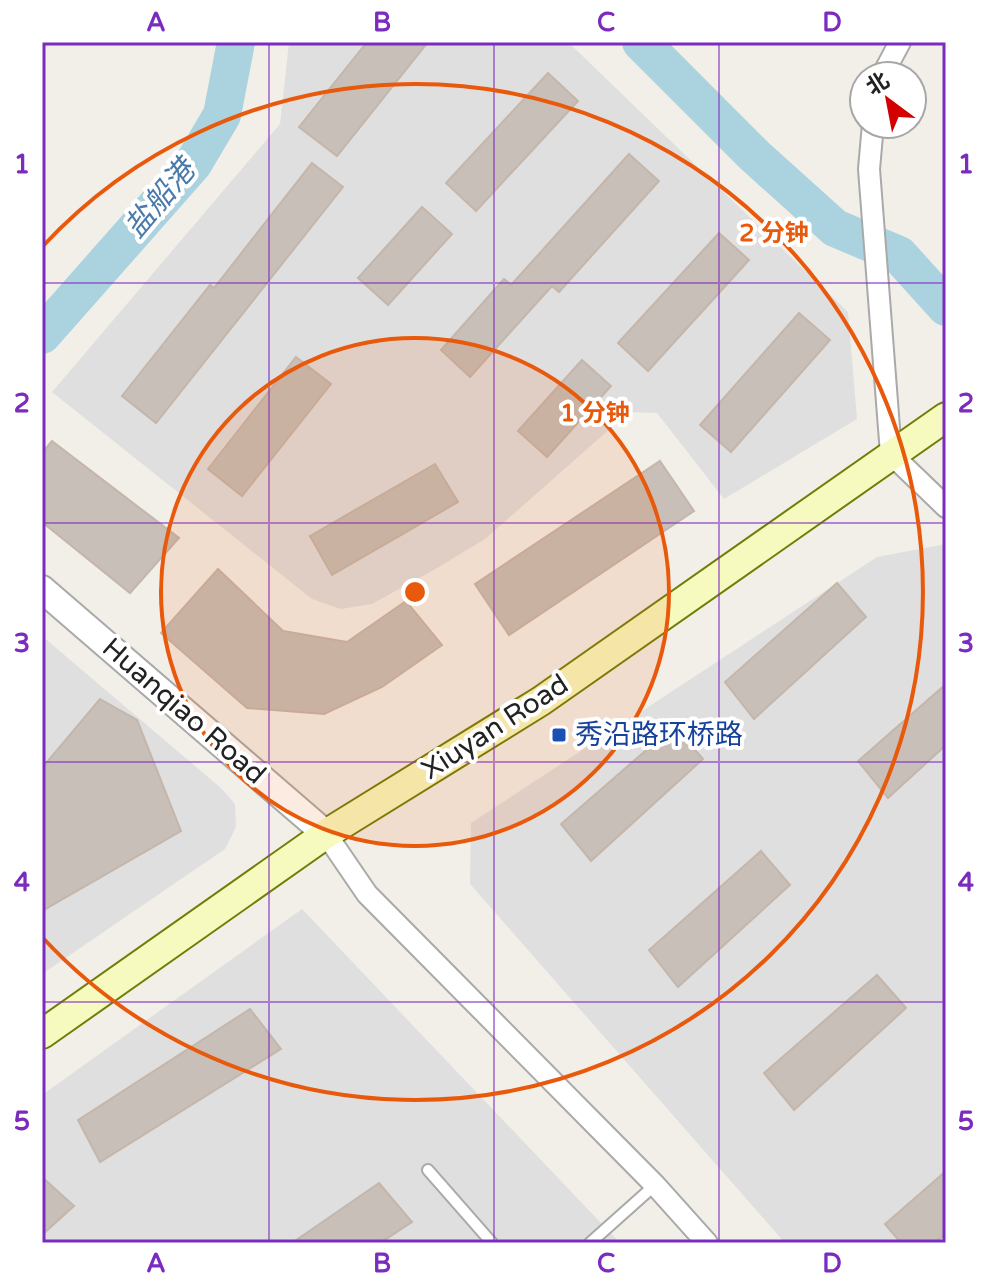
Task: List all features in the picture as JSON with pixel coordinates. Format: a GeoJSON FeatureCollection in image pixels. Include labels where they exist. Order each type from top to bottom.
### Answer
{"type":"FeatureCollection","features":[{"type":"Feature","properties":{"kind":"main road","name":"Xiuyan Road"},"geometry":{"type":"LineString","coordinates":[[42,1034],[326,834],[541,701],[946,417]]}},
{"type":"Feature","properties":{"kind":"street"},"geometry":{"type":"LineString","coordinates":[[890,60],[900,42]]}},
{"type":"Feature","properties":{"kind":"street"},"geometry":{"type":"LineString","coordinates":[[872,140],[869,169],[891,454],[946,507]]}},
{"type":"Feature","properties":{"kind":"street","name":"Huanqiao Road"},"geometry":{"type":"LineString","coordinates":[[42,589],[326,834]]}},
{"type":"Feature","properties":{"kind":"street"},"geometry":{"type":"LineString","coordinates":[[326,834],[367,894],[655,1185],[707,1243]]}},
{"type":"Feature","properties":{"kind":"lane"},"geometry":{"type":"LineString","coordinates":[[428,1170],[492,1243]]}},
{"type":"Feature","properties":{"kind":"lane"},"geometry":{"type":"LineString","coordinates":[[590,1243],[655,1185]]}},
{"type":"Feature","properties":{"kind":"shaded area"},"geometry":{"type":"Polygon","coordinates":[[[289,42],[568,42],[848,312],[857,419],[724,499],[657,413],[629,412],[485,539],[437,568],[372,604],[341,609],[312,599],[52,392],[280,124],[289,42]]]}},
{"type":"Feature","properties":{"kind":"shaded area"},"geometry":{"type":"Polygon","coordinates":[[[946,544],[946,1243],[785,1243],[470,884],[471,823],[877,557],[946,544]]]}},
{"type":"Feature","properties":{"kind":"shaded area"},"geometry":{"type":"Polygon","coordinates":[[[42,636],[222,789],[235,804],[236,827],[225,849],[42,974],[42,636]]]}},
{"type":"Feature","properties":{"kind":"shaded area"},"geometry":{"type":"Polygon","coordinates":[[[302,909],[620,1243],[42,1243],[42,1095],[302,909]]]}},
{"type":"Feature","properties":{"kind":"building"},"geometry":{"type":"Polygon","coordinates":[[[367,42],[428,42],[337,156],[299,127],[367,42]]]}},
{"type":"Feature","properties":{"kind":"building"},"geometry":{"type":"Polygon","coordinates":[[[548,73],[578,101],[476,211],[446,183],[548,73]]]}},
{"type":"Feature","properties":{"kind":"building"},"geometry":{"type":"Polygon","coordinates":[[[629,154],[659,181],[559,292],[552,286],[470,377],[441,350],[504,279],[511,285],[629,154]]]}},
{"type":"Feature","properties":{"kind":"building"},"geometry":{"type":"Polygon","coordinates":[[[312,163],[343,187],[156,423],[122,396],[210,285],[214,288],[312,163]]]}},
{"type":"Feature","properties":{"kind":"building"},"geometry":{"type":"Polygon","coordinates":[[[422,207],[452,234],[388,305],[358,278],[422,207]]]}},
{"type":"Feature","properties":{"kind":"building"},"geometry":{"type":"Polygon","coordinates":[[[719,233],[749,260],[648,371],[618,343],[719,233]]]}},
{"type":"Feature","properties":{"kind":"building"},"geometry":{"type":"Polygon","coordinates":[[[799,313],[830,340],[731,452],[700,425],[799,313]]]}},
{"type":"Feature","properties":{"kind":"building"},"geometry":{"type":"Polygon","coordinates":[[[296,357],[331,384],[242,496],[208,469],[296,357]]]}},
{"type":"Feature","properties":{"kind":"building"},"geometry":{"type":"Polygon","coordinates":[[[582,360],[611,386],[547,457],[518,431],[582,360]]]}},
{"type":"Feature","properties":{"kind":"building"},"geometry":{"type":"Polygon","coordinates":[[[52,441],[179,538],[130,593],[42,522],[42,453],[52,441]]]}},
{"type":"Feature","properties":{"kind":"building"},"geometry":{"type":"Polygon","coordinates":[[[660,461],[694,511],[509,635],[475,584],[660,461]]]}},
{"type":"Feature","properties":{"kind":"building"},"geometry":{"type":"Polygon","coordinates":[[[435,464],[458,502],[332,575],[310,536],[435,464]]]}},
{"type":"Feature","properties":{"kind":"building"},"geometry":{"type":"Polygon","coordinates":[[[218,569],[283,631],[347,642],[406,601],[442,645],[382,687],[324,714],[247,708],[161,633],[218,569]]]}},
{"type":"Feature","properties":{"kind":"building"},"geometry":{"type":"Polygon","coordinates":[[[837,583],[866,617],[754,719],[725,682],[837,583]]]}},
{"type":"Feature","properties":{"kind":"building"},"geometry":{"type":"Polygon","coordinates":[[[946,684],[946,745],[888,798],[858,761],[946,684]]]}},
{"type":"Feature","properties":{"kind":"building"},"geometry":{"type":"Polygon","coordinates":[[[100,699],[137,720],[181,831],[42,911],[42,768],[100,699]]]}},
{"type":"Feature","properties":{"kind":"building"},"geometry":{"type":"Polygon","coordinates":[[[674,726],[703,759],[591,861],[561,824],[674,726]]]}},
{"type":"Feature","properties":{"kind":"building"},"geometry":{"type":"Polygon","coordinates":[[[761,851],[790,885],[678,987],[649,950],[761,851]]]}},
{"type":"Feature","properties":{"kind":"building"},"geometry":{"type":"Polygon","coordinates":[[[877,975],[906,1008],[794,1110],[764,1073],[877,975]]]}},
{"type":"Feature","properties":{"kind":"building"},"geometry":{"type":"Polygon","coordinates":[[[250,1009],[281,1049],[100,1162],[78,1120],[250,1009]]]}},
{"type":"Feature","properties":{"kind":"building"},"geometry":{"type":"Polygon","coordinates":[[[946,1171],[946,1233],[935,1243],[901,1243],[885,1224],[946,1171]]]}},
{"type":"Feature","properties":{"kind":"building"},"geometry":{"type":"Polygon","coordinates":[[[42,1177],[74,1206],[42,1235],[42,1177]]]}},
{"type":"Feature","properties":{"kind":"building"},"geometry":{"type":"Polygon","coordinates":[[[379,1183],[412,1222],[380,1243],[292,1243],[379,1183]]]}},
{"type":"Feature","properties":{"kind":"waterway","name":"盐船港"},"geometry":{"type":"LineString","coordinates":[[42,335],[193,164],[222,115],[236,42]]}},
{"type":"Feature","properties":{"kind":"waterway"},"geometry":{"type":"LineString","coordinates":[[641,42],[755,156],[835,228],[899,255],[946,307]]}},
{"type":"Feature","properties":{"kind":"place","name":"秀沿路环桥路"},"geometry":{"type":"Point","coordinates":[559,735]}}]}
